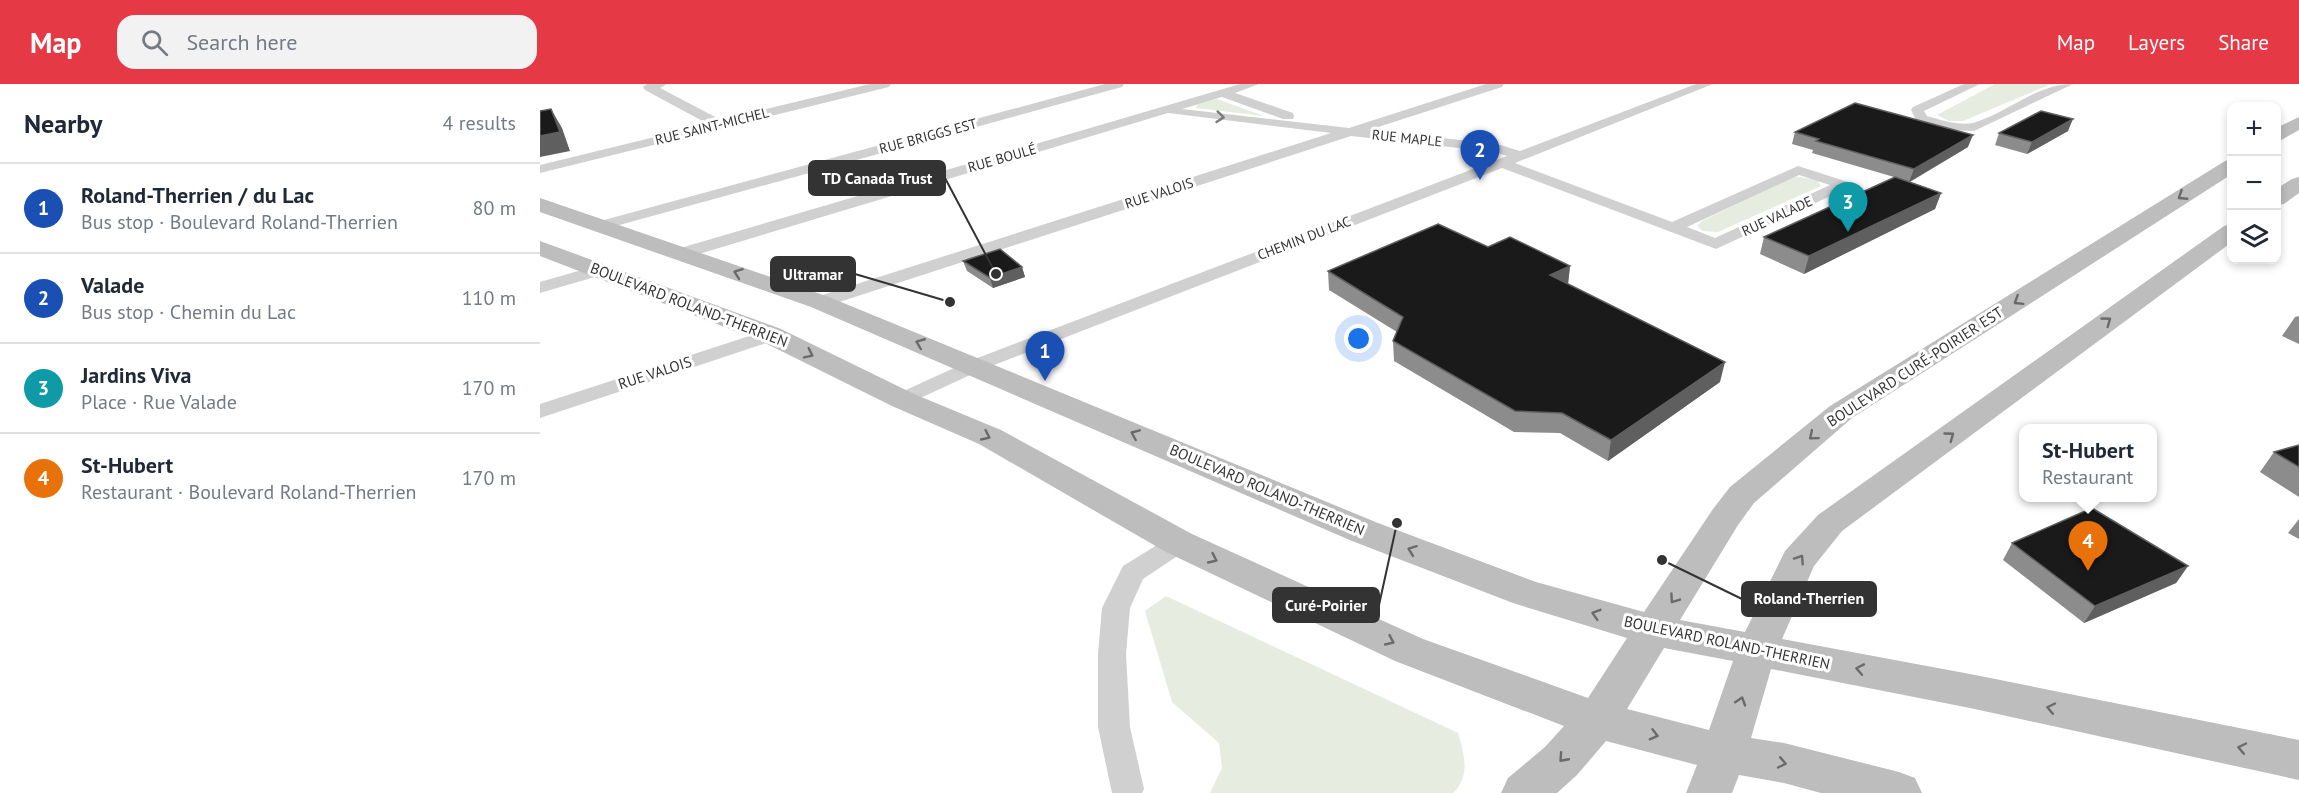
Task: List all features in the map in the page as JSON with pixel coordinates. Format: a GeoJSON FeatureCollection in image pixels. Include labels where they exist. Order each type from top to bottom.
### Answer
{"type":"FeatureCollection","features":[{"type":"Feature","properties":{"kind":"main road"},"geometry":{"type":"LineString","coordinates":[[2281,133],[2299,122]]}},
{"type":"Feature","properties":{"kind":"main road","name":"BOULEVARD CURÉ-POIRIER EST"},"geometry":{"type":"LineString","coordinates":[[1524,793],[1561,761],[1597,720],[1652,630],[1679,593],[1725,517],[1742,495],[1841,412],[2227,168]]}},
{"type":"Feature","properties":{"kind":"main road"},"geometry":{"type":"LineString","coordinates":[[2281,196],[2299,183]]}},
{"type":"Feature","properties":{"kind":"main road","name":"BOULEVARD ROLAND-THERRIEN"},"geometry":{"type":"LineString","coordinates":[[540,205],[820,302],[1365,532],[1526,593],[1652,630],[1757,649],[2299,760]]}},
{"type":"Feature","properties":{"kind":"main road"},"geometry":{"type":"LineString","coordinates":[[1717,773],[1757,649],[1798,560],[1830,523],[2227,235]]}},
{"type":"Feature","properties":{"kind":"main road","name":"BOULEVARD ROLAND-THERRIEN"},"geometry":{"type":"LineString","coordinates":[[540,248],[771,335],[903,400],[990,437],[1179,543],[1409,650],[1597,720],[1717,773],[1784,763],[1899,793]]}},
{"type":"Feature","properties":{"kind":"street"},"geometry":{"type":"LineString","coordinates":[[661,84],[649,87],[718,124]]}},
{"type":"Feature","properties":{"kind":"street","name":"RUE SAINT-MICHEL"},"geometry":{"type":"LineString","coordinates":[[540,169],[885,84]]}},
{"type":"Feature","properties":{"kind":"street","name":"RUE BRIGGS EST"},"geometry":{"type":"LineString","coordinates":[[598,226],[1118,84]]}},
{"type":"Feature","properties":{"kind":"street","name":"RUE BOULÉ"},"geometry":{"type":"LineString","coordinates":[[683,253],[1253,84]]}},
{"type":"Feature","properties":{"kind":"street","name":"RUE VALOIS"},"geometry":{"type":"LineString","coordinates":[[820,302],[1498,84]]}},
{"type":"Feature","properties":{"kind":"street","name":"CHEMIN DU LAC"},"geometry":{"type":"LineString","coordinates":[[903,400],[974,366],[1707,84]]}},
{"type":"Feature","properties":{"kind":"street"},"geometry":{"type":"LineString","coordinates":[[1974,84],[1917,110],[1922,118],[1946,126],[1974,127],[2067,84]]}},
{"type":"Feature","properties":{"kind":"street","name":"RUE MAPLE"},"geometry":{"type":"LineString","coordinates":[[1206,87],[1329,129]]}},
{"type":"Feature","properties":{"kind":"street","name":"RUE MAPLE"},"geometry":{"type":"LineString","coordinates":[[1162,111],[1497,148],[1519,155]]}},
{"type":"Feature","properties":{"kind":"street","name":"RUE VALADE"},"geometry":{"type":"LineString","coordinates":[[1500,162],[1672,228],[1716,244],[1843,185],[1798,170],[1672,228]]}},
{"type":"Feature","properties":{"kind":"street"},"geometry":{"type":"LineString","coordinates":[[540,288],[599,270]]}},
{"type":"Feature","properties":{"kind":"street","name":"RUE VALOIS"},"geometry":{"type":"LineString","coordinates":[[540,411],[771,335]]}},
{"type":"Feature","properties":{"kind":"street"},"geometry":{"type":"LineString","coordinates":[[1127,789],[1114,727],[1112,654],[1116,608],[1132,573],[1179,543]]}},
{"type":"Feature","properties":{"kind":"shaded area"},"geometry":{"type":"Polygon","coordinates":[[[1995,84],[2051,84],[1963,121],[1949,121],[1937,115],[1995,84]]]}},
{"type":"Feature","properties":{"kind":"shaded area"},"geometry":{"type":"Polygon","coordinates":[[[1217,99],[1264,116],[1196,108],[1198,104],[1217,99]]]}},
{"type":"Feature","properties":{"kind":"shaded area"},"geometry":{"type":"Polygon","coordinates":[[[1794,176],[1817,180],[1821,186],[1718,232],[1703,231],[1697,226],[1702,221],[1794,176]]]}},
{"type":"Feature","properties":{"kind":"shaded area"},"geometry":{"type":"Polygon","coordinates":[[[1166,596],[1458,733],[1464,764],[1459,786],[1453,793],[1210,793],[1222,768],[1219,743],[1172,702],[1145,611],[1166,596]]]}},
{"type":"Feature","properties":{"kind":"building"},"geometry":{"type":"Polygon","coordinates":[[[1855,103],[1973,135],[1914,169],[1816,141],[1819,139],[1795,132],[1855,103]]]}},
{"type":"Feature","properties":{"kind":"building"},"geometry":{"type":"Polygon","coordinates":[[[551,109],[560,132],[540,136],[540,111],[551,109]]]}},
{"type":"Feature","properties":{"kind":"building"},"geometry":{"type":"Polygon","coordinates":[[[2041,111],[2073,119],[2032,142],[1999,133],[2041,111]]]}},
{"type":"Feature","properties":{"kind":"building"},"geometry":{"type":"Polygon","coordinates":[[[1895,177],[1941,193],[1809,256],[1764,237],[1895,177]]]}},
{"type":"Feature","properties":{"kind":"building"},"geometry":{"type":"Polygon","coordinates":[[[1438,224],[1488,247],[1510,237],[1570,266],[1550,275],[1725,362],[1611,440],[1562,413],[1515,411],[1393,341],[1403,317],[1328,271],[1438,224]]]}},
{"type":"Feature","properties":{"kind":"building"},"geometry":{"type":"Polygon","coordinates":[[[1000,249],[1022,267],[990,278],[963,261],[1000,249]]]}},
{"type":"Feature","properties":{"kind":"building"},"geometry":{"type":"Polygon","coordinates":[[[2299,445],[2299,467],[2274,452],[2299,445]]]}},
{"type":"Feature","properties":{"kind":"building"},"geometry":{"type":"Polygon","coordinates":[[[2092,508],[2188,566],[2095,606],[2012,543],[2092,508]]]}},
{"type":"Feature","properties":{"kind":"place","name":"Valade"},"geometry":{"type":"Point","coordinates":[1480,180]}},
{"type":"Feature","properties":{"kind":"place","name":"Jardins Viva"},"geometry":{"type":"Point","coordinates":[1848,232]}},
{"type":"Feature","properties":{"kind":"place","name":"TD Canada Trust"},"geometry":{"type":"Point","coordinates":[996,274]}},
{"type":"Feature","properties":{"kind":"place","name":"Ultramar"},"geometry":{"type":"Point","coordinates":[950,302]}},
{"type":"Feature","properties":{"kind":"place","name":"Roland-Therrien / du Lac"},"geometry":{"type":"Point","coordinates":[1045,381]}},
{"type":"Feature","properties":{"kind":"place","name":"Curé-Poirier"},"geometry":{"type":"Point","coordinates":[1397,523]}},
{"type":"Feature","properties":{"kind":"place","name":"Roland-Therrien"},"geometry":{"type":"Point","coordinates":[1662,560]}},
{"type":"Feature","properties":{"kind":"place","name":"St-Hubert"},"geometry":{"type":"Point","coordinates":[2088,571]}}]}
